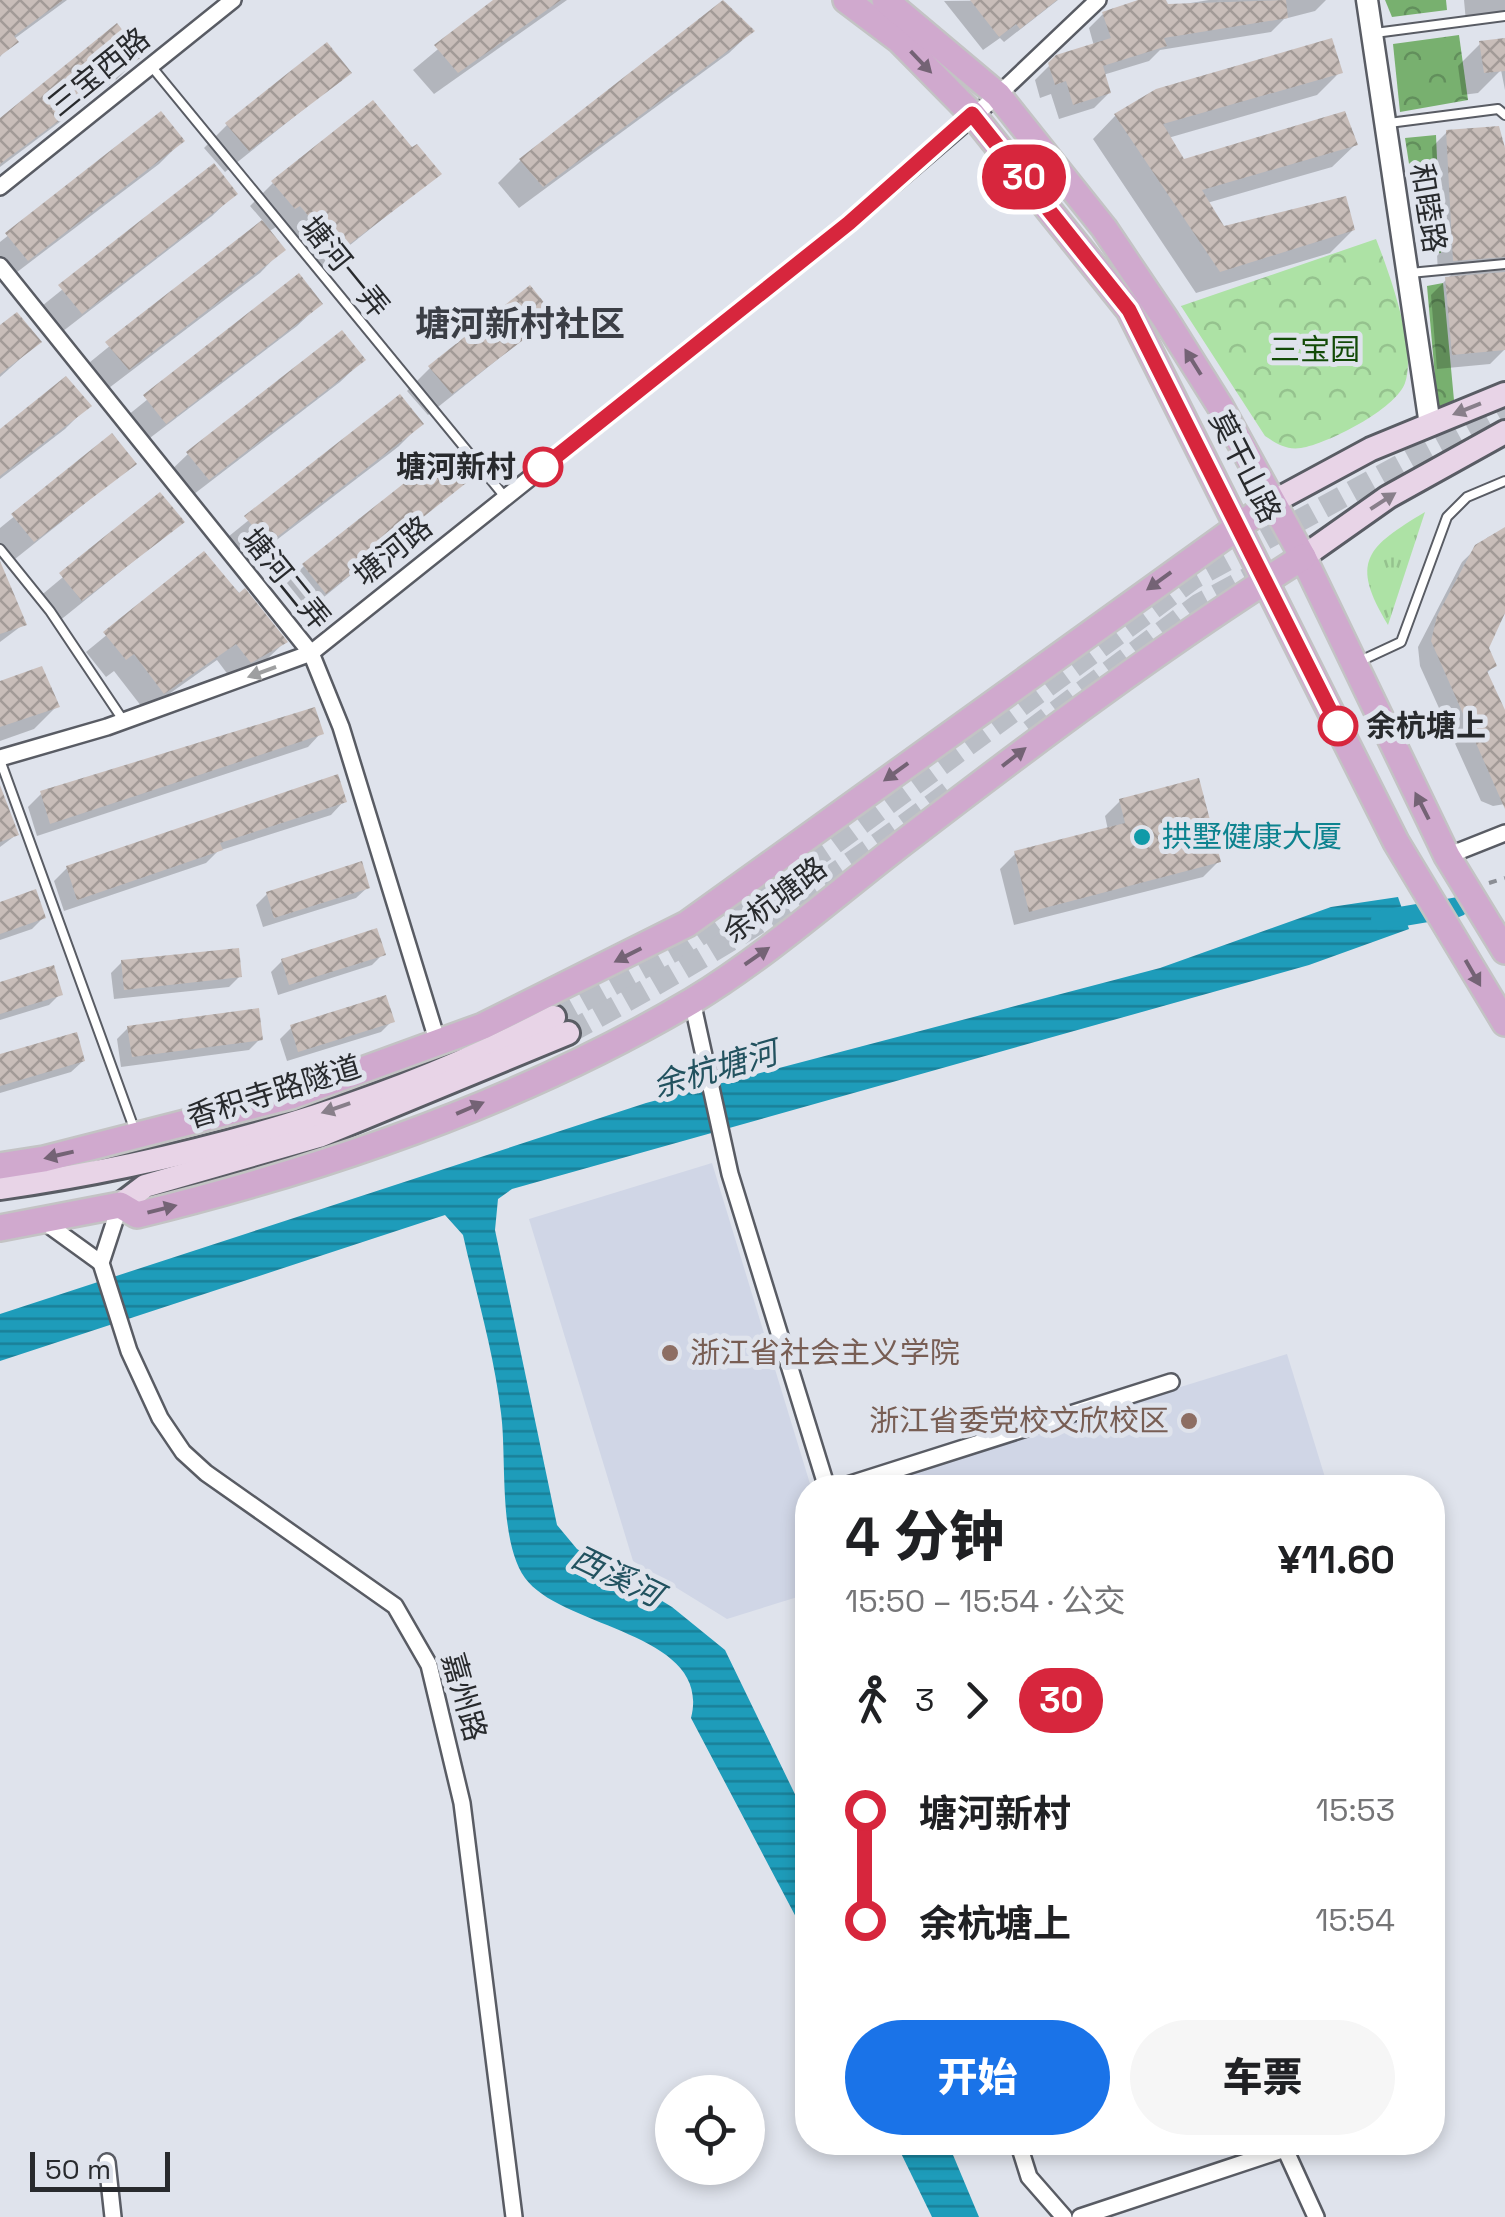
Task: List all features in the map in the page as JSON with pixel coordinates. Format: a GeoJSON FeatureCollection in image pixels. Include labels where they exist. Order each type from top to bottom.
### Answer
{"type":"FeatureCollection","features":[{"type":"Feature","properties":{"kind":"main road","name":"莫干山路"},"geometry":{"type":"LineString","coordinates":[[846,0],[899,40],[972,114],[1129,310],[1396,842],[1505,1024]]}},
{"type":"Feature","properties":{"kind":"main road","name":"莫干山路"},"geometry":{"type":"LineString","coordinates":[[885,0],[998,96],[1104,228],[1146,290],[1220,406],[1303,557],[1448,856],[1505,951]]}},
{"type":"Feature","properties":{"kind":"main road","name":"余杭塘路"},"geometry":{"type":"LineString","coordinates":[[0,1166],[291,1096],[513,1012],[687,924],[1238,524],[1371,448],[1505,394]]}},
{"type":"Feature","properties":{"kind":"main road","name":"余杭塘路"},"geometry":{"type":"LineString","coordinates":[[0,1228],[120,1205],[136,1215],[330,1161],[550,1074],[692,1000],[767,949],[1085,702],[1388,497],[1505,432]]}},
{"type":"Feature","properties":{"kind":"main road","name":"香积寺路隧道"},"geometry":{"type":"LineString","coordinates":[[0,1188],[127,1166],[329,1111],[561,1025],[319,1136],[145,1186],[120,1205]]}},
{"type":"Feature","properties":{"kind":"street","name":"三宝西路"},"geometry":{"type":"LineString","coordinates":[[0,187],[233,0]]}},
{"type":"Feature","properties":{"kind":"street","name":"塘河路"},"geometry":{"type":"LineString","coordinates":[[0,759],[124,721],[311,654],[849,223],[972,114],[998,96],[1098,0]]}},
{"type":"Feature","properties":{"kind":"street","name":"和睦路"},"geometry":{"type":"LineString","coordinates":[[1366,0],[1430,425]]}},
{"type":"Feature","properties":{"kind":"street","name":"塘河二弄"},"geometry":{"type":"LineString","coordinates":[[0,266],[311,654],[341,728],[438,1043]]}},
{"type":"Feature","properties":{"kind":"street"},"geometry":{"type":"LineString","coordinates":[[1448,856],[1505,833]]}},
{"type":"Feature","properties":{"kind":"street"},"geometry":{"type":"LineString","coordinates":[[692,1000],[723,1145],[823,1475]]}},
{"type":"Feature","properties":{"kind":"street"},"geometry":{"type":"LineString","coordinates":[[43,1221],[101,1262],[120,1205]]}},
{"type":"Feature","properties":{"kind":"street","name":"嘉州路"},"geometry":{"type":"LineString","coordinates":[[101,1262],[129,1351],[160,1418],[183,1452],[395,1606],[429,1665],[462,1803],[514,2217]]}},
{"type":"Feature","properties":{"kind":"street"},"geometry":{"type":"LineString","coordinates":[[879,1475],[1171,1382]]}},
{"type":"Feature","properties":{"kind":"street"},"geometry":{"type":"LineString","coordinates":[[1022,2155],[1030,2178],[1064,2217]]}},
{"type":"Feature","properties":{"kind":"street"},"geometry":{"type":"LineString","coordinates":[[1080,2217],[1261,2155]]}},
{"type":"Feature","properties":{"kind":"street"},"geometry":{"type":"LineString","coordinates":[[1291,2155],[1316,2217]]}},
{"type":"Feature","properties":{"kind":"street"},"geometry":{"type":"LineString","coordinates":[[107,2162],[113,2217]]}},
{"type":"Feature","properties":{"kind":"lane"},"geometry":{"type":"LineString","coordinates":[[1371,34],[1505,16]]}},
{"type":"Feature","properties":{"kind":"lane","name":"塘河一弄"},"geometry":{"type":"LineString","coordinates":[[151,66],[505,497]]}},
{"type":"Feature","properties":{"kind":"lane"},"geometry":{"type":"LineString","coordinates":[[1385,124],[1498,109],[1505,115]]}},
{"type":"Feature","properties":{"kind":"lane"},"geometry":{"type":"LineString","coordinates":[[1408,274],[1505,264]]}},
{"type":"Feature","properties":{"kind":"lane"},"geometry":{"type":"LineString","coordinates":[[1354,664],[1401,642],[1447,517],[1467,497],[1505,481]]}},
{"type":"Feature","properties":{"kind":"lane"},"geometry":{"type":"LineString","coordinates":[[0,549],[50,611],[124,721]]}},
{"type":"Feature","properties":{"kind":"lane"},"geometry":{"type":"LineString","coordinates":[[0,759],[137,1136]]}},
{"type":"Feature","properties":{"kind":"shaded area","name":"浙江省社会主义学院"},"geometry":{"type":"Polygon","coordinates":[[[712,1163],[807,1475],[795,1475],[795,1598],[727,1619],[633,1561],[529,1219],[712,1163]]]}},
{"type":"Feature","properties":{"kind":"shaded area","name":"浙江省委党校文欣校区"},"geometry":{"type":"Polygon","coordinates":[[[1287,1354],[1324,1475],[896,1475],[1287,1354]]]}},
{"type":"Feature","properties":{"kind":"green space"},"geometry":{"type":"Polygon","coordinates":[[[1385,0],[1446,0],[1447,10],[1392,17],[1385,0]]]}},
{"type":"Feature","properties":{"kind":"green space"},"geometry":{"type":"Polygon","coordinates":[[[1459,35],[1468,100],[1400,112],[1393,44],[1459,35]]]}},
{"type":"Feature","properties":{"kind":"green space"},"geometry":{"type":"Polygon","coordinates":[[[1436,135],[1441,253],[1423,254],[1405,138],[1436,135]]]}},
{"type":"Feature","properties":{"kind":"green space","name":"三宝园"},"geometry":{"type":"Polygon","coordinates":[[[1376,239],[1405,331],[1405,383],[1389,404],[1343,433],[1301,448],[1278,444],[1265,436],[1181,306],[1376,239]]]}},
{"type":"Feature","properties":{"kind":"green space"},"geometry":{"type":"Polygon","coordinates":[[[1443,283],[1454,400],[1438,411],[1427,286],[1443,283]]]}},
{"type":"Feature","properties":{"kind":"green space"},"geometry":{"type":"Polygon","coordinates":[[[1425,512],[1388,625],[1369,585],[1370,558],[1389,535],[1425,512]]]}},
{"type":"Feature","properties":{"kind":"water","name":"西溪河"},"geometry":{"type":"Polygon","coordinates":[[[1398,897],[1409,929],[1309,965],[512,1189],[498,1199],[495,1230],[557,1525],[577,1549],[672,1607],[725,1650],[795,1794],[795,1915],[691,1718],[692,1689],[680,1667],[658,1649],[544,1595],[525,1578],[516,1562],[507,1521],[501,1413],[489,1346],[463,1235],[445,1215],[0,1361],[0,1314],[646,1103],[1160,968],[1331,907],[1398,897]]]}},
{"type":"Feature","properties":{"kind":"water"},"geometry":{"type":"Polygon","coordinates":[[[902,2155],[953,2155],[979,2217],[932,2217],[902,2155]]]}},
{"type":"Feature","properties":{"kind":"building"},"geometry":{"type":"Polygon","coordinates":[[[0,0],[63,0],[14,36],[19,42],[0,56],[0,0]]]}},
{"type":"Feature","properties":{"kind":"building"},"geometry":{"type":"Polygon","coordinates":[[[493,0],[561,0],[458,73],[434,45],[493,0]]]}},
{"type":"Feature","properties":{"kind":"building"},"geometry":{"type":"Polygon","coordinates":[[[723,0],[755,31],[543,187],[519,159],[723,0]]]}},
{"type":"Feature","properties":{"kind":"building"},"geometry":{"type":"Polygon","coordinates":[[[970,0],[1057,0],[1020,29],[1016,24],[999,37],[970,0]]]}},
{"type":"Feature","properties":{"kind":"building"},"geometry":{"type":"Polygon","coordinates":[[[1138,0],[1166,0],[1168,4],[1286,0],[1288,18],[1164,38],[1167,46],[1103,66],[1111,93],[1073,105],[1066,81],[1055,85],[1048,63],[1056,55],[1111,38],[1102,12],[1138,0]]]}},
{"type":"Feature","properties":{"kind":"building"},"geometry":{"type":"Polygon","coordinates":[[[117,23],[143,56],[65,110],[68,114],[0,164],[0,118],[117,23]]]}},
{"type":"Feature","properties":{"kind":"building"},"geometry":{"type":"Polygon","coordinates":[[[1332,38],[1343,73],[1163,124],[1184,159],[1345,111],[1358,145],[1202,190],[1224,226],[1346,196],[1355,230],[1220,272],[1114,114],[1156,89],[1332,38]]]}},
{"type":"Feature","properties":{"kind":"building"},"geometry":{"type":"Polygon","coordinates":[[[1505,38],[1505,71],[1484,73],[1479,41],[1505,38]]]}},
{"type":"Feature","properties":{"kind":"building"},"geometry":{"type":"Polygon","coordinates":[[[327,42],[352,73],[249,151],[225,123],[327,42]]]}},
{"type":"Feature","properties":{"kind":"building"},"geometry":{"type":"Polygon","coordinates":[[[373,100],[412,147],[417,144],[442,174],[339,252],[300,206],[295,209],[271,181],[373,100]]]}},
{"type":"Feature","properties":{"kind":"building"},"geometry":{"type":"Polygon","coordinates":[[[161,111],[185,141],[28,261],[5,233],[161,111]]]}},
{"type":"Feature","properties":{"kind":"building"},"geometry":{"type":"Polygon","coordinates":[[[1499,126],[1505,148],[1505,257],[1453,261],[1446,130],[1499,126]]]}},
{"type":"Feature","properties":{"kind":"building"},"geometry":{"type":"Polygon","coordinates":[[[214,163],[238,194],[82,314],[58,285],[214,163]]]}},
{"type":"Feature","properties":{"kind":"building"},"geometry":{"type":"Polygon","coordinates":[[[262,220],[286,250],[129,370],[105,342],[262,220]]]}},
{"type":"Feature","properties":{"kind":"building"},"geometry":{"type":"Polygon","coordinates":[[[1505,272],[1505,350],[1452,355],[1445,277],[1505,272]]]}},
{"type":"Feature","properties":{"kind":"building"},"geometry":{"type":"Polygon","coordinates":[[[299,273],[323,304],[166,424],[143,395],[299,273]]]}},
{"type":"Feature","properties":{"kind":"building"},"geometry":{"type":"Polygon","coordinates":[[[530,285],[555,316],[452,394],[428,366],[530,285]]]}},
{"type":"Feature","properties":{"kind":"building"},"geometry":{"type":"Polygon","coordinates":[[[17,312],[42,342],[0,374],[0,325],[17,312]]]}},
{"type":"Feature","properties":{"kind":"building"},"geometry":{"type":"Polygon","coordinates":[[[342,330],[366,360],[209,480],[186,452],[342,330]]]}},
{"type":"Feature","properties":{"kind":"building"},"geometry":{"type":"Polygon","coordinates":[[[66,376],[92,406],[0,476],[0,429],[66,376]]]}},
{"type":"Feature","properties":{"kind":"building"},"geometry":{"type":"Polygon","coordinates":[[[400,394],[424,424],[268,544],[244,516],[400,394]]]}},
{"type":"Feature","properties":{"kind":"building"},"geometry":{"type":"Polygon","coordinates":[[[112,433],[137,464],[34,542],[11,514],[112,433]]]}},
{"type":"Feature","properties":{"kind":"building"},"geometry":{"type":"Polygon","coordinates":[[[446,450],[470,480],[326,594],[302,564],[446,450]]]}},
{"type":"Feature","properties":{"kind":"building"},"geometry":{"type":"Polygon","coordinates":[[[160,492],[185,522],[82,601],[59,573],[160,492]]]}},
{"type":"Feature","properties":{"kind":"building"},"geometry":{"type":"Polygon","coordinates":[[[1505,527],[1505,613],[1489,648],[1497,666],[1487,671],[1505,710],[1505,809],[1431,641],[1437,616],[1475,545],[1505,527]]]}},
{"type":"Feature","properties":{"kind":"building"},"geometry":{"type":"Polygon","coordinates":[[[204,551],[239,593],[245,588],[288,642],[251,663],[236,644],[164,694],[134,654],[126,660],[103,632],[204,551]]]}},
{"type":"Feature","properties":{"kind":"building"},"geometry":{"type":"Polygon","coordinates":[[[0,561],[27,625],[0,634],[0,561]]]}},
{"type":"Feature","properties":{"kind":"building"},"geometry":{"type":"Polygon","coordinates":[[[42,666],[60,707],[0,727],[0,681],[42,666]]]}},
{"type":"Feature","properties":{"kind":"building"},"geometry":{"type":"Polygon","coordinates":[[[315,707],[324,734],[50,824],[40,791],[315,707]]]}},
{"type":"Feature","properties":{"kind":"building"},"geometry":{"type":"Polygon","coordinates":[[[338,774],[347,802],[220,843],[223,850],[77,900],[66,866],[338,774]]]}},
{"type":"Feature","properties":{"kind":"building","name":"拱墅健康大厦"},"geometry":{"type":"Polygon","coordinates":[[[1199,778],[1221,862],[1029,912],[1014,851],[1125,823],[1119,799],[1199,778]]]}},
{"type":"Feature","properties":{"kind":"building"},"geometry":{"type":"Polygon","coordinates":[[[0,785],[19,835],[0,842],[0,785]]]}},
{"type":"Feature","properties":{"kind":"building"},"geometry":{"type":"Polygon","coordinates":[[[362,861],[370,888],[274,918],[266,892],[362,861]]]}},
{"type":"Feature","properties":{"kind":"building"},"geometry":{"type":"Polygon","coordinates":[[[36,889],[46,918],[0,934],[0,902],[36,889]]]}},
{"type":"Feature","properties":{"kind":"building"},"geometry":{"type":"Polygon","coordinates":[[[377,928],[386,955],[289,985],[281,959],[377,928]]]}},
{"type":"Feature","properties":{"kind":"building"},"geometry":{"type":"Polygon","coordinates":[[[239,948],[242,977],[124,990],[121,960],[239,948]]]}},
{"type":"Feature","properties":{"kind":"building"},"geometry":{"type":"Polygon","coordinates":[[[54,965],[63,995],[0,1014],[0,982],[54,965]]]}},
{"type":"Feature","properties":{"kind":"building"},"geometry":{"type":"Polygon","coordinates":[[[386,995],[395,1022],[298,1052],[290,1025],[386,995]]]}},
{"type":"Feature","properties":{"kind":"building"},"geometry":{"type":"Polygon","coordinates":[[[259,1008],[263,1040],[132,1057],[127,1026],[259,1008]]]}},
{"type":"Feature","properties":{"kind":"building"},"geometry":{"type":"Polygon","coordinates":[[[77,1032],[85,1061],[0,1086],[0,1054],[77,1032]]]}},
{"type":"Feature","properties":{"kind":"waterway","name":"余杭塘河"},"geometry":{"type":"LineString","coordinates":[[1381,920],[1458,907]]}},
{"type":"Feature","properties":{"kind":"tunnel"},"geometry":{"type":"LineString","coordinates":[[554,1017],[686,944],[828,848],[1194,578],[1505,408]]}},
{"type":"Feature","properties":{"kind":"tunnel"},"geometry":{"type":"LineString","coordinates":[[1030,731],[1198,605],[1267,568]]}},
{"type":"Feature","properties":{"kind":"tunnel"},"geometry":{"type":"LineString","coordinates":[[568,1033],[765,919],[953,789]]}},
{"type":"Feature","properties":{"kind":"bus line","name":"30"},"geometry":{"type":"LineString","coordinates":[[543,467],[849,223],[972,114],[1129,310],[1338,726]]}},
{"type":"Feature","properties":{"kind":"place","name":"塘河新村"},"geometry":{"type":"Point","coordinates":[543,467]}},
{"type":"Feature","properties":{"kind":"place","name":"余杭塘上"},"geometry":{"type":"Point","coordinates":[1338,726]}},
{"type":"Feature","properties":{"kind":"place","name":"拱墅健康大厦"},"geometry":{"type":"Point","coordinates":[1142,837]}},
{"type":"Feature","properties":{"kind":"place","name":"浙江省社会主义学院"},"geometry":{"type":"Point","coordinates":[670,1353]}},
{"type":"Feature","properties":{"kind":"place","name":"浙江省委党校文欣校区"},"geometry":{"type":"Point","coordinates":[1189,1421]}},
{"type":"Feature","properties":{"kind":"district","name":"塘河新村社区"},"geometry":{"type":"Point","coordinates":[520,324]}}]}
